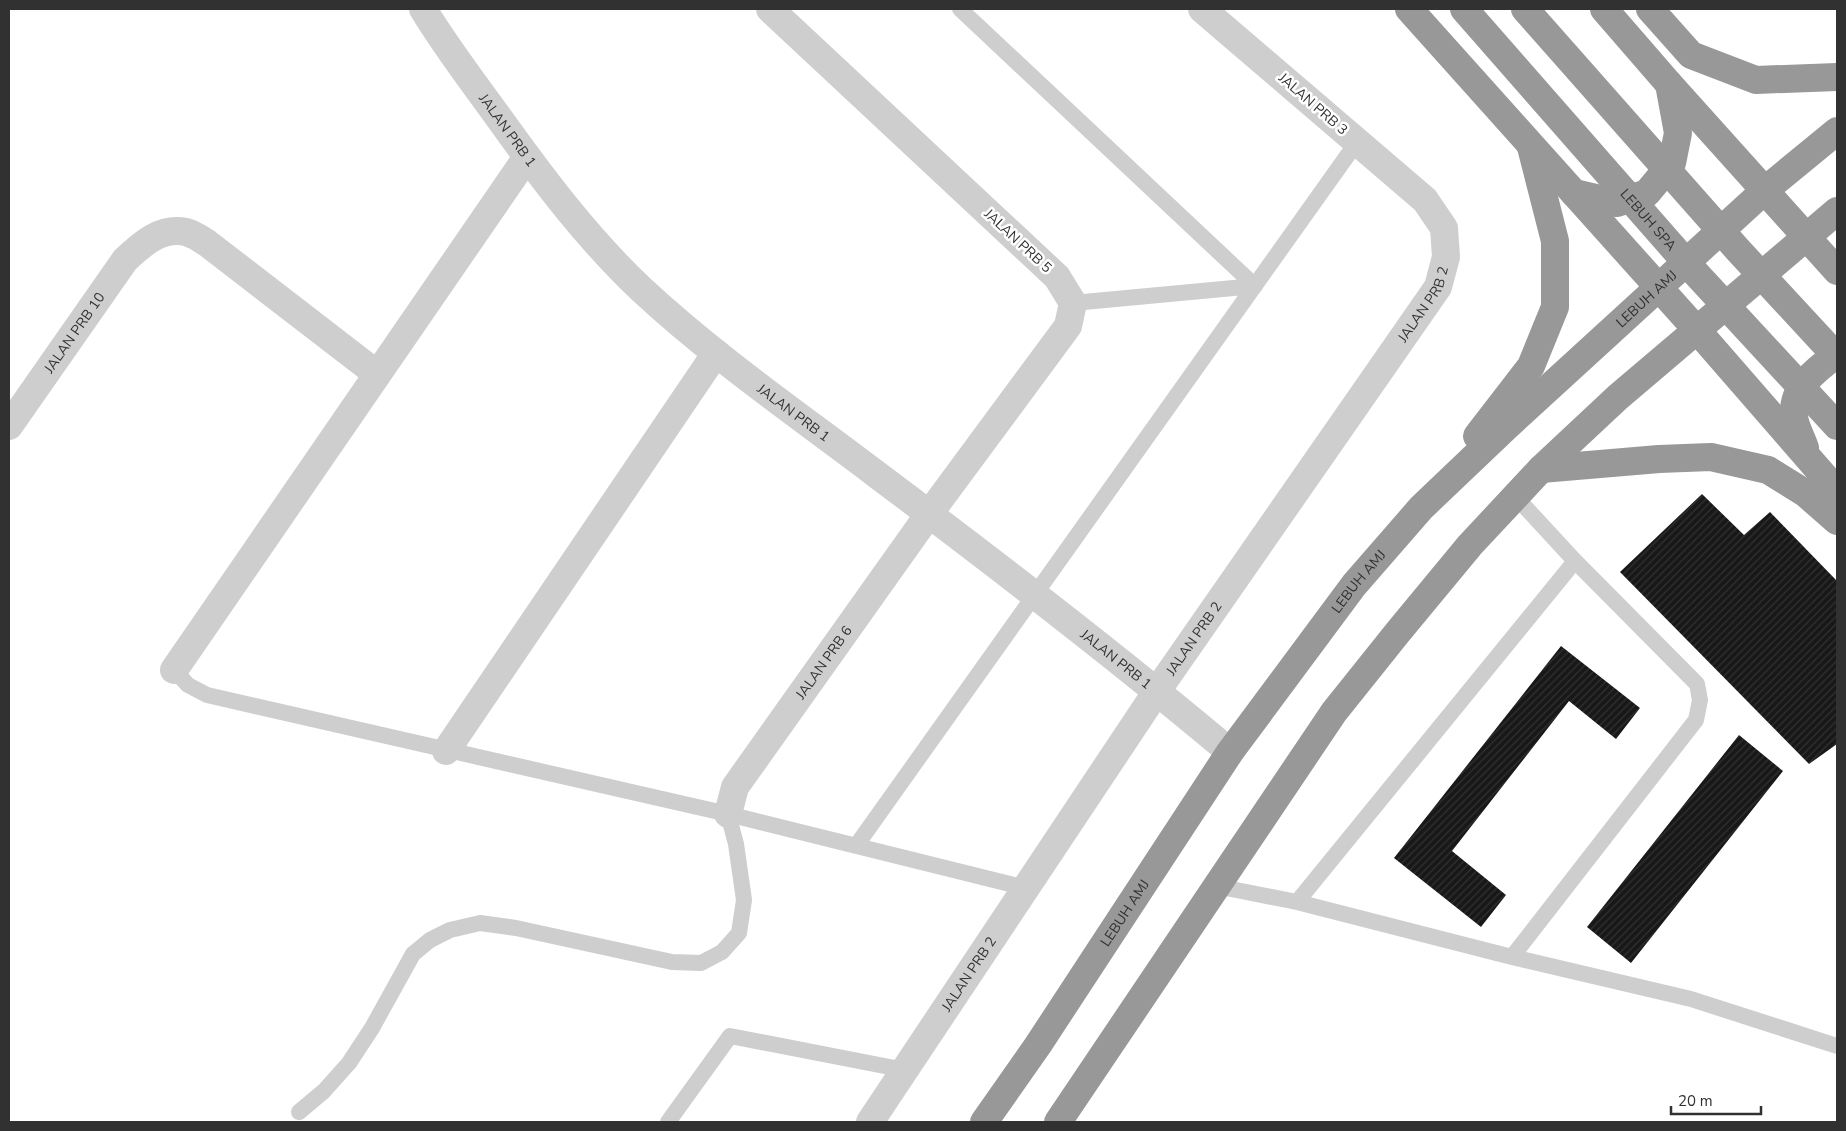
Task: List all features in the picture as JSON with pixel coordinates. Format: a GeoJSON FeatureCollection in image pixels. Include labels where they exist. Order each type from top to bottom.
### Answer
{"type":"FeatureCollection","features":[{"type":"Feature","properties":{"kind":"highway"},"geometry":{"type":"LineString","coordinates":[[1409,9],[1696,329],[1837,491]]}},
{"type":"Feature","properties":{"kind":"highway","name":"LEBUH SPA"},"geometry":{"type":"LineString","coordinates":[[1464,9],[1691,268],[1837,426]]}},
{"type":"Feature","properties":{"kind":"highway"},"geometry":{"type":"LineString","coordinates":[[1525,9],[1738,250],[1837,356],[1813,372],[1794,398],[1794,416],[1809,459]]}},
{"type":"Feature","properties":{"kind":"highway"},"geometry":{"type":"LineString","coordinates":[[1604,9],[1837,271]]}},
{"type":"Feature","properties":{"kind":"highway"},"geometry":{"type":"LineString","coordinates":[[1650,9],[1691,55],[1756,80],[1837,77]]}},
{"type":"Feature","properties":{"kind":"highway"},"geometry":{"type":"LineString","coordinates":[[1574,193],[1617,203],[1647,193],[1672,163],[1678,133],[1669,84]]}},
{"type":"Feature","properties":{"kind":"highway","name":"LEBUH AMJ"},"geometry":{"type":"LineString","coordinates":[[984,1122],[1038,1045],[1230,752],[1354,585],[1422,508],[1506,427],[1764,191],[1837,131]]}},
{"type":"Feature","properties":{"kind":"highway"},"geometry":{"type":"LineString","coordinates":[[1422,508],[1531,366],[1555,307],[1555,241],[1530,144]]}},
{"type":"Feature","properties":{"kind":"highway"},"geometry":{"type":"LineString","coordinates":[[1058,1122],[1334,712],[1470,545],[1541,469],[1618,397],[1837,211]]}},
{"type":"Feature","properties":{"kind":"highway"},"geometry":{"type":"LineString","coordinates":[[1541,469],[1659,459],[1711,457],[1768,470],[1806,493],[1837,521]]}},
{"type":"Feature","properties":{"kind":"street","name":"JALAN PRB 1"},"geometry":{"type":"LineString","coordinates":[[423,9],[439,35],[527,157],[580,225],[640,288],[716,353],[929,514],[1157,691],[1230,752]]}},
{"type":"Feature","properties":{"kind":"street","name":"JALAN PRB 5"},"geometry":{"type":"LineString","coordinates":[[770,9],[1057,277],[1073,303]]}},
{"type":"Feature","properties":{"kind":"street","name":"JALAN PRB 3"},"geometry":{"type":"LineString","coordinates":[[1202,9],[1425,200]]}},
{"type":"Feature","properties":{"kind":"street"},"geometry":{"type":"LineString","coordinates":[[174,670],[527,157]]}},
{"type":"Feature","properties":{"kind":"street","name":"JALAN PRB 2"},"geometry":{"type":"LineString","coordinates":[[870,1122],[1157,691],[1438,287],[1446,257],[1444,228],[1425,200]]}},
{"type":"Feature","properties":{"kind":"street","name":"JALAN PRB 10"},"geometry":{"type":"LineString","coordinates":[[9,426],[125,260],[144,242],[166,232],[187,232],[208,242],[377,374]]}},
{"type":"Feature","properties":{"kind":"street"},"geometry":{"type":"LineString","coordinates":[[929,514],[1068,326],[1073,303]]}},
{"type":"Feature","properties":{"kind":"street"},"geometry":{"type":"LineString","coordinates":[[446,751],[716,353]]}},
{"type":"Feature","properties":{"kind":"street","name":"JALAN PRB 6"},"geometry":{"type":"LineString","coordinates":[[728,814],[735,787],[929,514]]}},
{"type":"Feature","properties":{"kind":"lane"},"geometry":{"type":"LineString","coordinates":[[960,9],[1255,286]]}},
{"type":"Feature","properties":{"kind":"lane"},"geometry":{"type":"LineString","coordinates":[[856,846],[1357,142]]}},
{"type":"Feature","properties":{"kind":"lane"},"geometry":{"type":"LineString","coordinates":[[1073,303],[1255,286]]}},
{"type":"Feature","properties":{"kind":"lane"},"geometry":{"type":"LineString","coordinates":[[1512,957],[1696,720],[1700,700],[1696,684],[1575,561],[1515,496]]}},
{"type":"Feature","properties":{"kind":"lane"},"geometry":{"type":"LineString","coordinates":[[1297,902],[1575,561]]}},
{"type":"Feature","properties":{"kind":"lane"},"geometry":{"type":"LineString","coordinates":[[174,670],[188,685],[207,695],[728,814],[1026,888]]}},
{"type":"Feature","properties":{"kind":"lane"},"geometry":{"type":"LineString","coordinates":[[299,1112],[324,1091],[349,1063],[372,1028],[413,954],[430,940],[450,930],[480,923],[516,928],[672,962],[700,963],[722,952],[739,933],[744,900],[736,844],[728,814]]}},
{"type":"Feature","properties":{"kind":"lane"},"geometry":{"type":"LineString","coordinates":[[1216,886],[1297,902],[1512,957],[1691,999],[1837,1046]]}},
{"type":"Feature","properties":{"kind":"lane"},"geometry":{"type":"LineString","coordinates":[[668,1122],[730,1036],[905,1070]]}},
{"type":"Feature","properties":{"kind":"building"},"geometry":{"type":"Polygon","coordinates":[[[1702,494],[1744,535],[1770,512],[1837,581],[1837,744],[1809,764],[1620,572],[1702,494]]]}},
{"type":"Feature","properties":{"kind":"building"},"geometry":{"type":"Polygon","coordinates":[[[1561,646],[1640,708],[1616,739],[1569,701],[1452,851],[1506,895],[1481,927],[1394,858],[1561,646]]]}},
{"type":"Feature","properties":{"kind":"building"},"geometry":{"type":"Polygon","coordinates":[[[1739,735],[1783,771],[1631,963],[1587,927],[1739,735]]]}}]}
